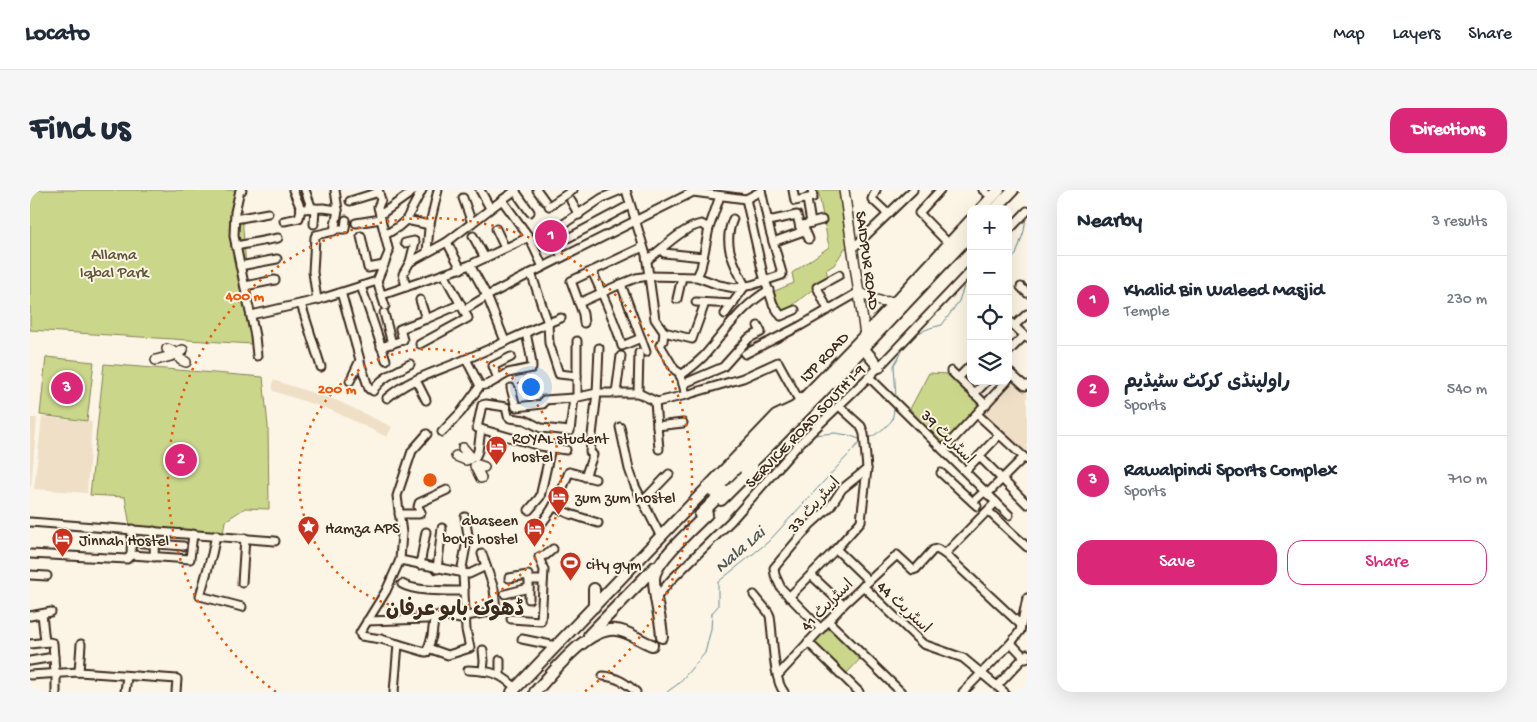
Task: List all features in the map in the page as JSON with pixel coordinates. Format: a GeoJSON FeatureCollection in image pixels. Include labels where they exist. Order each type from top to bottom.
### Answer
{"type":"FeatureCollection","features":[{"type":"Feature","properties":{"kind":"highway"},"geometry":{"type":"LineString","coordinates":[[999,205],[1013,190]]}},
{"type":"Feature","properties":{"kind":"highway"},"geometry":{"type":"LineString","coordinates":[[985,205],[996,193]]}},
{"type":"Feature","properties":{"kind":"highway","name":"IJP ROAD"},"geometry":{"type":"LineString","coordinates":[[967,224],[698,513],[796,418],[967,238]]}},
{"type":"Feature","properties":{"kind":"highway"},"geometry":{"type":"LineString","coordinates":[[863,348],[879,367]]}},
{"type":"Feature","properties":{"kind":"highway"},"geometry":{"type":"LineString","coordinates":[[514,690],[776,416],[798,405]]}},
{"type":"Feature","properties":{"kind":"highway"},"geometry":{"type":"LineString","coordinates":[[535,692],[781,440],[796,418]]}},
{"type":"Feature","properties":{"kind":"highway"},"geometry":{"type":"LineString","coordinates":[[660,562],[654,576],[662,637]]}},
{"type":"Feature","properties":{"kind":"highway"},"geometry":{"type":"LineString","coordinates":[[594,589],[594,607]]}},
{"type":"Feature","properties":{"kind":"highway"},"geometry":{"type":"LineString","coordinates":[[577,647],[606,630],[617,630],[627,633],[640,641],[652,645]]}},
{"type":"Feature","properties":{"kind":"main road","name":"SAIDPUR ROAD"},"geometry":{"type":"LineString","coordinates":[[844,190],[864,335]]}},
{"type":"Feature","properties":{"kind":"main road"},"geometry":{"type":"LineString","coordinates":[[858,292],[877,301],[887,302],[896,300]]}},
{"type":"Feature","properties":{"kind":"main road"},"geometry":{"type":"LineString","coordinates":[[156,360],[170,356],[172,351],[167,349]]}},
{"type":"Feature","properties":{"kind":"main road"},"geometry":{"type":"LineString","coordinates":[[183,350],[178,353],[178,356],[186,362]]}},
{"type":"Feature","properties":{"kind":"main road"},"geometry":{"type":"LineString","coordinates":[[456,456],[466,460],[469,459],[469,455],[463,448]]}},
{"type":"Feature","properties":{"kind":"main road"},"geometry":{"type":"LineString","coordinates":[[481,478],[475,466],[478,464],[484,467]]}},
{"type":"Feature","properties":{"kind":"street"},"geometry":{"type":"LineString","coordinates":[[242,190],[240,190],[234,236],[251,316],[257,356]]}},
{"type":"Feature","properties":{"kind":"street"},"geometry":{"type":"LineString","coordinates":[[284,221],[299,218],[301,209],[293,190]]}},
{"type":"Feature","properties":{"kind":"street"},"geometry":{"type":"LineString","coordinates":[[305,190],[314,209],[314,224]]}},
{"type":"Feature","properties":{"kind":"street"},"geometry":{"type":"LineString","coordinates":[[335,229],[338,210],[336,190]]}},
{"type":"Feature","properties":{"kind":"street"},"geometry":{"type":"LineString","coordinates":[[356,223],[380,217],[415,190]]}},
{"type":"Feature","properties":{"kind":"street"},"geometry":{"type":"LineString","coordinates":[[385,235],[406,220],[422,190]]}},
{"type":"Feature","properties":{"kind":"street"},"geometry":{"type":"LineString","coordinates":[[427,252],[430,225],[438,190]]}},
{"type":"Feature","properties":{"kind":"street"},"geometry":{"type":"LineString","coordinates":[[480,190],[490,208]]}},
{"type":"Feature","properties":{"kind":"street"},"geometry":{"type":"LineString","coordinates":[[538,190],[547,204],[573,190]]}},
{"type":"Feature","properties":{"kind":"street"},"geometry":{"type":"LineString","coordinates":[[598,190],[602,198]]}},
{"type":"Feature","properties":{"kind":"street"},"geometry":{"type":"LineString","coordinates":[[382,295],[470,265],[505,248],[559,227],[602,198],[621,190]]}},
{"type":"Feature","properties":{"kind":"street"},"geometry":{"type":"LineString","coordinates":[[626,190],[646,260],[655,319],[664,332],[692,340],[705,303]]}},
{"type":"Feature","properties":{"kind":"street"},"geometry":{"type":"LineString","coordinates":[[381,347],[403,340],[400,329],[487,296],[693,191],[712,192],[720,196],[746,199],[761,190],[782,275],[735,288],[719,285],[697,277],[649,276],[636,278],[602,291],[579,303]]}},
{"type":"Feature","properties":{"kind":"street"},"geometry":{"type":"LineString","coordinates":[[793,190],[795,202],[814,198],[812,190]]}},
{"type":"Feature","properties":{"kind":"street"},"geometry":{"type":"LineString","coordinates":[[876,190],[872,199],[888,214]]}},
{"type":"Feature","properties":{"kind":"street"},"geometry":{"type":"LineString","coordinates":[[853,248],[888,214],[905,193],[913,190]]}},
{"type":"Feature","properties":{"kind":"street"},"geometry":{"type":"LineString","coordinates":[[940,190],[919,213],[949,244]]}},
{"type":"Feature","properties":{"kind":"street"},"geometry":{"type":"LineString","coordinates":[[983,190],[996,193]]}},
{"type":"Feature","properties":{"kind":"street"},"geometry":{"type":"LineString","coordinates":[[350,200],[378,191],[380,200],[378,207],[388,252],[377,281],[382,295],[392,344]]}},
{"type":"Feature","properties":{"kind":"street"},"geometry":{"type":"LineString","coordinates":[[410,262],[447,242],[490,208],[516,191],[530,212]]}},
{"type":"Feature","properties":{"kind":"street"},"geometry":{"type":"LineString","coordinates":[[697,277],[701,268],[708,228],[720,196]]}},
{"type":"Feature","properties":{"kind":"street"},"geometry":{"type":"LineString","coordinates":[[463,198],[472,223]]}},
{"type":"Feature","properties":{"kind":"street"},"geometry":{"type":"LineString","coordinates":[[746,199],[758,253],[773,304],[781,316],[795,310]]}},
{"type":"Feature","properties":{"kind":"street"},"geometry":{"type":"LineString","coordinates":[[807,199],[811,223]]}},
{"type":"Feature","properties":{"kind":"street"},"geometry":{"type":"LineString","coordinates":[[502,200],[530,239],[543,267]]}},
{"type":"Feature","properties":{"kind":"street"},"geometry":{"type":"LineString","coordinates":[[571,201],[579,215]]}},
{"type":"Feature","properties":{"kind":"street"},"geometry":{"type":"LineString","coordinates":[[568,238],[630,205]]}},
{"type":"Feature","properties":{"kind":"street"},"geometry":{"type":"LineString","coordinates":[[301,209],[338,210]]}},
{"type":"Feature","properties":{"kind":"street"},"geometry":{"type":"LineString","coordinates":[[1012,227],[1027,211]]}},
{"type":"Feature","properties":{"kind":"street"},"geometry":{"type":"LineString","coordinates":[[235,219],[268,213]]}},
{"type":"Feature","properties":{"kind":"street"},"geometry":{"type":"LineString","coordinates":[[768,221],[797,215],[809,239]]}},
{"type":"Feature","properties":{"kind":"street"},"geometry":{"type":"LineString","coordinates":[[733,219],[728,229],[728,244],[745,286]]}},
{"type":"Feature","properties":{"kind":"street"},"geometry":{"type":"LineString","coordinates":[[317,300],[313,272],[315,237],[316,235],[333,232],[335,229],[345,229],[346,220]]}},
{"type":"Feature","properties":{"kind":"street"},"geometry":{"type":"LineString","coordinates":[[406,220],[430,225]]}},
{"type":"Feature","properties":{"kind":"street"},"geometry":{"type":"LineString","coordinates":[[802,225],[822,220]]}},
{"type":"Feature","properties":{"kind":"street"},"geometry":{"type":"LineString","coordinates":[[646,260],[682,231],[700,224],[708,228]]}},
{"type":"Feature","properties":{"kind":"street"},"geometry":{"type":"LineString","coordinates":[[774,242],[801,232],[802,225]]}},
{"type":"Feature","properties":{"kind":"street"},"geometry":{"type":"LineString","coordinates":[[496,229],[505,248]]}},
{"type":"Feature","properties":{"kind":"street"},"geometry":{"type":"LineString","coordinates":[[361,236],[368,268],[384,265]]}},
{"type":"Feature","properties":{"kind":"street"},"geometry":{"type":"LineString","coordinates":[[473,236],[484,258]]}},
{"type":"Feature","properties":{"kind":"street"},"geometry":{"type":"LineString","coordinates":[[236,246],[278,238]]}},
{"type":"Feature","properties":{"kind":"street"},"geometry":{"type":"LineString","coordinates":[[554,240],[562,257]]}},
{"type":"Feature","properties":{"kind":"street"},"geometry":{"type":"LineString","coordinates":[[405,243],[415,242],[410,262],[403,274],[406,287]]}},
{"type":"Feature","properties":{"kind":"street"},"geometry":{"type":"LineString","coordinates":[[447,242],[461,268]]}},
{"type":"Feature","properties":{"kind":"street"},"geometry":{"type":"LineString","coordinates":[[584,323],[583,314],[571,281],[643,247]]}},
{"type":"Feature","properties":{"kind":"street"},"geometry":{"type":"LineString","coordinates":[[662,249],[664,253],[703,257]]}},
{"type":"Feature","properties":{"kind":"street"},"geometry":{"type":"LineString","coordinates":[[240,266],[276,259]]}},
{"type":"Feature","properties":{"kind":"street"},"geometry":{"type":"LineString","coordinates":[[470,265],[487,296],[505,341]]}},
{"type":"Feature","properties":{"kind":"street"},"geometry":{"type":"LineString","coordinates":[[592,271],[617,327],[622,346],[642,338]]}},
{"type":"Feature","properties":{"kind":"street"},"geometry":{"type":"LineString","coordinates":[[531,273],[548,323],[549,343],[559,374],[577,376]]}},
{"type":"Feature","properties":{"kind":"street"},"geometry":{"type":"LineString","coordinates":[[420,344],[467,320],[468,317],[444,274]]}},
{"type":"Feature","properties":{"kind":"street","name":"SERVICE ROAD SOUTH I-9"},"geometry":{"type":"LineString","coordinates":[[656,598],[671,580],[731,520],[799,444],[879,367],[967,274]]}},
{"type":"Feature","properties":{"kind":"street"},"geometry":{"type":"LineString","coordinates":[[828,310],[817,288],[839,275]]}},
{"type":"Feature","properties":{"kind":"street"},"geometry":{"type":"LineString","coordinates":[[677,299],[682,277]]}},
{"type":"Feature","properties":{"kind":"street"},"geometry":{"type":"LineString","coordinates":[[245,286],[275,280]]}},
{"type":"Feature","properties":{"kind":"street"},"geometry":{"type":"LineString","coordinates":[[251,316],[317,300],[377,281]]}},
{"type":"Feature","properties":{"kind":"street"},"geometry":{"type":"LineString","coordinates":[[621,284],[642,338],[643,352],[638,393]]}},
{"type":"Feature","properties":{"kind":"street"},"geometry":{"type":"LineString","coordinates":[[361,286],[386,360]]}},
{"type":"Feature","properties":{"kind":"street"},"geometry":{"type":"LineString","coordinates":[[725,314],[745,286]]}},
{"type":"Feature","properties":{"kind":"street"},"geometry":{"type":"LineString","coordinates":[[1021,287],[1027,293]]}},
{"type":"Feature","properties":{"kind":"street"},"geometry":{"type":"LineString","coordinates":[[682,380],[748,306],[769,290]]}},
{"type":"Feature","properties":{"kind":"street"},"geometry":{"type":"LineString","coordinates":[[341,292],[360,362],[371,390],[381,381],[410,364]]}},
{"type":"Feature","properties":{"kind":"street"},"geometry":{"type":"LineString","coordinates":[[745,354],[800,326],[858,292]]}},
{"type":"Feature","properties":{"kind":"street"},"geometry":{"type":"LineString","coordinates":[[420,300],[426,319]]}},
{"type":"Feature","properties":{"kind":"street"},"geometry":{"type":"LineString","coordinates":[[696,302],[733,304]]}},
{"type":"Feature","properties":{"kind":"street"},"geometry":{"type":"LineString","coordinates":[[301,304],[321,367]]}},
{"type":"Feature","properties":{"kind":"street"},"geometry":{"type":"LineString","coordinates":[[1012,349],[1026,337],[1014,326],[1027,314]]}},
{"type":"Feature","properties":{"kind":"street"},"geometry":{"type":"LineString","coordinates":[[388,398],[398,389],[416,380],[560,318]]}},
{"type":"Feature","properties":{"kind":"street"},"geometry":{"type":"LineString","coordinates":[[682,380],[723,367],[750,338],[761,332],[758,326]]}},
{"type":"Feature","properties":{"kind":"street"},"geometry":{"type":"LineString","coordinates":[[442,432],[461,412],[480,386],[489,384],[508,373],[532,368],[532,354],[528,350],[526,332]]}},
{"type":"Feature","properties":{"kind":"street"},"geometry":{"type":"LineString","coordinates":[[664,332],[663,341],[660,345],[675,370],[680,373],[686,395]]}},
{"type":"Feature","properties":{"kind":"street"},"geometry":{"type":"LineString","coordinates":[[506,407],[510,418],[525,420],[541,428],[570,431],[577,376],[577,341]]}},
{"type":"Feature","properties":{"kind":"street"},"geometry":{"type":"LineString","coordinates":[[585,477],[593,455],[590,452],[597,394],[599,348]]}},
{"type":"Feature","properties":{"kind":"street"},"geometry":{"type":"LineString","coordinates":[[616,393],[621,356]]}},
{"type":"Feature","properties":{"kind":"street"},"geometry":{"type":"LineString","coordinates":[[498,379],[493,366],[511,357]]}},
{"type":"Feature","properties":{"kind":"street"},"geometry":{"type":"LineString","coordinates":[[466,359],[480,386]]}},
{"type":"Feature","properties":{"kind":"street"},"geometry":{"type":"LineString","coordinates":[[350,380],[360,362]]}},
{"type":"Feature","properties":{"kind":"street"},"geometry":{"type":"LineString","coordinates":[[511,388],[516,407],[543,404],[544,400],[550,399],[616,393],[638,393],[655,402],[742,378],[778,362],[798,405]]}},
{"type":"Feature","properties":{"kind":"street"},"geometry":{"type":"LineString","coordinates":[[958,378],[967,369]]}},
{"type":"Feature","properties":{"kind":"street"},"geometry":{"type":"LineString","coordinates":[[951,370],[986,405]]}},
{"type":"Feature","properties":{"kind":"street","name":"اسٹریٹ 39"},"geometry":{"type":"LineString","coordinates":[[869,377],[1009,515]]}},
{"type":"Feature","properties":{"kind":"street"},"geometry":{"type":"LineString","coordinates":[[1012,378],[1027,386]]}},
{"type":"Feature","properties":{"kind":"street"},"geometry":{"type":"LineString","coordinates":[[416,380],[426,400]]}},
{"type":"Feature","properties":{"kind":"street"},"geometry":{"type":"LineString","coordinates":[[974,394],[983,385]]}},
{"type":"Feature","properties":{"kind":"street"},"geometry":{"type":"LineString","coordinates":[[943,450],[1002,385]]}},
{"type":"Feature","properties":{"kind":"street"},"geometry":{"type":"LineString","coordinates":[[655,402],[659,449]]}},
{"type":"Feature","properties":{"kind":"street"},"geometry":{"type":"LineString","coordinates":[[515,403],[506,407],[482,405],[477,428],[551,448],[566,450]]}},
{"type":"Feature","properties":{"kind":"street"},"geometry":{"type":"LineString","coordinates":[[790,597],[861,520],[867,470],[864,434],[861,426],[839,406]]}},
{"type":"Feature","properties":{"kind":"street"},"geometry":{"type":"LineString","coordinates":[[940,473],[975,504],[986,492],[1025,459],[977,414]]}},
{"type":"Feature","properties":{"kind":"street"},"geometry":{"type":"LineString","coordinates":[[657,426],[683,423]]}},
{"type":"Feature","properties":{"kind":"street"},"geometry":{"type":"LineString","coordinates":[[620,427],[629,469],[642,502],[661,537]]}},
{"type":"Feature","properties":{"kind":"street"},"geometry":{"type":"LineString","coordinates":[[475,458],[478,451],[481,429]]}},
{"type":"Feature","properties":{"kind":"street"},"geometry":{"type":"LineString","coordinates":[[428,434],[412,451],[397,496],[402,533],[400,560],[386,592],[360,633],[361,636],[381,639],[427,652],[434,620]]}},
{"type":"Feature","properties":{"kind":"street"},"geometry":{"type":"LineString","coordinates":[[965,471],[999,435]]}},
{"type":"Feature","properties":{"kind":"street"},"geometry":{"type":"LineString","coordinates":[[529,510],[540,497],[551,448]]}},
{"type":"Feature","properties":{"kind":"street"},"geometry":{"type":"LineString","coordinates":[[979,456],[1026,500]]}},
{"type":"Feature","properties":{"kind":"street","name":"اسٹریٹ 33"},"geometry":{"type":"LineString","coordinates":[[821,629],[777,582],[774,568],[810,525],[830,508],[842,489],[867,470]]}},
{"type":"Feature","properties":{"kind":"street"},"geometry":{"type":"LineString","coordinates":[[542,523],[554,507],[569,472],[595,479]]}},
{"type":"Feature","properties":{"kind":"street"},"geometry":{"type":"LineString","coordinates":[[642,502],[669,474]]}},
{"type":"Feature","properties":{"kind":"street"},"geometry":{"type":"LineString","coordinates":[[399,514],[419,514],[421,512],[418,507],[419,503],[447,490]]}},
{"type":"Feature","properties":{"kind":"street"},"geometry":{"type":"LineString","coordinates":[[996,502],[945,554],[1020,624]]}},
{"type":"Feature","properties":{"kind":"street"},"geometry":{"type":"LineString","coordinates":[[554,507],[598,523]]}},
{"type":"Feature","properties":{"kind":"street"},"geometry":{"type":"LineString","coordinates":[[988,511],[1027,547]]}},
{"type":"Feature","properties":{"kind":"street"},"geometry":{"type":"LineString","coordinates":[[428,648],[448,655],[470,648],[466,630],[462,574],[468,535],[465,517]]}},
{"type":"Feature","properties":{"kind":"street"},"geometry":{"type":"LineString","coordinates":[[30,522],[275,541]]}},
{"type":"Feature","properties":{"kind":"street"},"geometry":{"type":"LineString","coordinates":[[437,569],[442,528]]}},
{"type":"Feature","properties":{"kind":"street"},"geometry":{"type":"LineString","coordinates":[[30,554],[127,559],[131,555],[132,529]]}},
{"type":"Feature","properties":{"kind":"street"},"geometry":{"type":"LineString","coordinates":[[154,531],[153,540],[156,544],[154,557]]}},
{"type":"Feature","properties":{"kind":"street"},"geometry":{"type":"LineString","coordinates":[[420,565],[426,532]]}},
{"type":"Feature","properties":{"kind":"street"},"geometry":{"type":"LineString","coordinates":[[131,555],[190,559],[193,534]]}},
{"type":"Feature","properties":{"kind":"street"},"geometry":{"type":"LineString","coordinates":[[216,535],[200,596],[242,607]]}},
{"type":"Feature","properties":{"kind":"street"},"geometry":{"type":"LineString","coordinates":[[242,583],[245,538]]}},
{"type":"Feature","properties":{"kind":"street"},"geometry":{"type":"LineString","coordinates":[[132,542],[183,546]]}},
{"type":"Feature","properties":{"kind":"street"},"geometry":{"type":"LineString","coordinates":[[511,619],[541,621],[544,570],[539,557],[546,555],[553,549]]}},
{"type":"Feature","properties":{"kind":"street","name":"اسٹریٹ 44"},"geometry":{"type":"LineString","coordinates":[[836,549],[922,643],[963,658],[1004,692]]}},
{"type":"Feature","properties":{"kind":"street","name":"اسٹریٹ 41"},"geometry":{"type":"LineString","coordinates":[[778,675],[843,605],[897,555],[913,570],[935,549],[945,554]]}},
{"type":"Feature","properties":{"kind":"street"},"geometry":{"type":"LineString","coordinates":[[367,621],[427,619],[439,615],[466,618],[496,610],[494,589],[482,554]]}},
{"type":"Feature","properties":{"kind":"street"},"geometry":{"type":"LineString","coordinates":[[400,560],[462,574],[469,574],[486,566]]}},
{"type":"Feature","properties":{"kind":"street"},"geometry":{"type":"LineString","coordinates":[[811,574],[843,605]]}},
{"type":"Feature","properties":{"kind":"street"},"geometry":{"type":"LineString","coordinates":[[30,575],[46,576]]}},
{"type":"Feature","properties":{"kind":"street"},"geometry":{"type":"LineString","coordinates":[[509,578],[528,575],[529,600]]}},
{"type":"Feature","properties":{"kind":"street"},"geometry":{"type":"LineString","coordinates":[[505,594],[543,580]]}},
{"type":"Feature","properties":{"kind":"street"},"geometry":{"type":"LineString","coordinates":[[402,584],[420,589],[464,592]]}},
{"type":"Feature","properties":{"kind":"street"},"geometry":{"type":"LineString","coordinates":[[754,595],[770,616],[778,675],[784,692]]}},
{"type":"Feature","properties":{"kind":"street"},"geometry":{"type":"LineString","coordinates":[[963,692],[1011,643],[1020,631],[1027,598]]}},
{"type":"Feature","properties":{"kind":"street"},"geometry":{"type":"LineString","coordinates":[[30,616],[51,612]]}},
{"type":"Feature","properties":{"kind":"street"},"geometry":{"type":"LineString","coordinates":[[42,614],[45,642]]}},
{"type":"Feature","properties":{"kind":"street"},"geometry":{"type":"LineString","coordinates":[[828,621],[901,692]]}},
{"type":"Feature","properties":{"kind":"street"},"geometry":{"type":"LineString","coordinates":[[522,639],[556,646]]}},
{"type":"Feature","properties":{"kind":"street"},"geometry":{"type":"LineString","coordinates":[[30,644],[53,642],[56,692]]}},
{"type":"Feature","properties":{"kind":"street"},"geometry":{"type":"LineString","coordinates":[[808,642],[859,692]]}},
{"type":"Feature","properties":{"kind":"street"},"geometry":{"type":"LineString","coordinates":[[997,686],[1026,657],[1011,643]]}},
{"type":"Feature","properties":{"kind":"street"},"geometry":{"type":"LineString","coordinates":[[79,672],[81,644]]}},
{"type":"Feature","properties":{"kind":"street"},"geometry":{"type":"LineString","coordinates":[[394,692],[398,644]]}},
{"type":"Feature","properties":{"kind":"street"},"geometry":{"type":"LineString","coordinates":[[483,650],[483,671]]}},
{"type":"Feature","properties":{"kind":"street"},"geometry":{"type":"LineString","coordinates":[[30,661],[54,657]]}},
{"type":"Feature","properties":{"kind":"street"},"geometry":{"type":"LineString","coordinates":[[500,660],[500,675]]}},
{"type":"Feature","properties":{"kind":"street"},"geometry":{"type":"LineString","coordinates":[[468,670],[500,675],[514,690]]}},
{"type":"Feature","properties":{"kind":"street"},"geometry":{"type":"LineString","coordinates":[[30,675],[79,672],[177,680],[176,692]]}},
{"type":"Feature","properties":{"kind":"street"},"geometry":{"type":"LineString","coordinates":[[126,676],[126,692]]}},
{"type":"Feature","properties":{"kind":"street"},"geometry":{"type":"LineString","coordinates":[[604,676],[619,679],[636,692]]}},
{"type":"Feature","properties":{"kind":"shaded area"},"geometry":{"type":"Polygon","coordinates":[[[1012,378],[1027,387],[1027,457],[980,412],[1005,385],[1012,385],[1012,378]]]}},
{"type":"Feature","properties":{"kind":"shaded area"},"geometry":{"type":"Polygon","coordinates":[[[273,380],[338,401],[392,427],[387,437],[331,410],[273,391],[273,380]]]}},
{"type":"Feature","properties":{"kind":"shaded area"},"geometry":{"type":"Polygon","coordinates":[[[42,417],[92,422],[87,493],[34,489],[42,417]]]}},
{"type":"Feature","properties":{"kind":"shaded area"},"geometry":{"type":"Polygon","coordinates":[[[30,418],[37,418],[31,487],[30,487],[30,418]]]}},
{"type":"Feature","properties":{"kind":"green space","name":"Allama Iqbal Park"},"geometry":{"type":"Polygon","coordinates":[[[30,190],[240,190],[252,344],[30,330],[30,190]]]}},
{"type":"Feature","properties":{"kind":"green space"},"geometry":{"type":"Polygon","coordinates":[[[818,190],[844,190],[853,248],[845,248],[834,265],[826,270],[828,277],[793,305],[795,310],[781,316],[770,293],[794,283],[792,273],[829,247],[818,190]]]}},
{"type":"Feature","properties":{"kind":"green space"},"geometry":{"type":"Polygon","coordinates":[[[46,357],[94,362],[87,421],[40,415],[46,357]]]}},
{"type":"Feature","properties":{"kind":"green space"},"geometry":{"type":"Polygon","coordinates":[[[104,364],[263,377],[268,426],[269,509],[245,508],[225,521],[223,534],[130,526],[125,497],[90,495],[104,364]]]}},
{"type":"Feature","properties":{"kind":"green space"},"geometry":{"type":"Polygon","coordinates":[[[929,373],[949,374],[981,406],[942,446],[910,409],[929,373]]]}},
{"type":"Feature","properties":{"kind":"green space"},"geometry":{"type":"Polygon","coordinates":[[[828,627],[861,658],[846,674],[813,642],[828,627]]]}},
{"type":"Feature","properties":{"kind":"waterway","name":"Nala Lai"},"geometry":{"type":"LineString","coordinates":[[1012,258],[1016,255],[1024,231],[1026,217]]}},
{"type":"Feature","properties":{"kind":"waterway","name":"Nala Lai"},"geometry":{"type":"LineString","coordinates":[[896,398],[894,365],[904,348],[916,334],[942,325],[959,301],[964,286],[967,283]]}},
{"type":"Feature","properties":{"kind":"waterway","name":"Nala Lai"},"geometry":{"type":"LineString","coordinates":[[868,438],[885,428],[892,420],[894,407]]}},
{"type":"Feature","properties":{"kind":"waterway","name":"Nala Lai"},"geometry":{"type":"LineString","coordinates":[[814,435],[835,433],[862,440]]}},
{"type":"Feature","properties":{"kind":"waterway","name":"Nala Lai"},"geometry":{"type":"LineString","coordinates":[[796,434],[805,434]]}},
{"type":"Feature","properties":{"kind":"waterway","name":"Nala Lai"},"geometry":{"type":"LineString","coordinates":[[667,692],[678,684],[705,653],[711,629],[712,613],[718,606],[718,582],[768,542],[862,440]]}},
{"type":"Feature","properties":{"kind":"place","name":"Khalid Bin Waleed Masjid"},"geometry":{"type":"Point","coordinates":[551,236]}},
{"type":"Feature","properties":{"kind":"place","name":"Rawalpindi Sports Complex"},"geometry":{"type":"Point","coordinates":[67,388]}},
{"type":"Feature","properties":{"kind":"place","name":"راولپنڈی کرکٹ سٹیڈیم"},"geometry":{"type":"Point","coordinates":[181,460]}},
{"type":"Feature","properties":{"kind":"place","name":"ROYAL student hostel"},"geometry":{"type":"Point","coordinates":[496,465]}},
{"type":"Feature","properties":{"kind":"place","name":"zum zum hostel"},"geometry":{"type":"Point","coordinates":[559,515]}},
{"type":"Feature","properties":{"kind":"place","name":"Hamza APS"},"geometry":{"type":"Point","coordinates":[309,546]}},
{"type":"Feature","properties":{"kind":"place","name":"abaseen boys hostel"},"geometry":{"type":"Point","coordinates":[534,547]}},
{"type":"Feature","properties":{"kind":"place","name":"Jinnah Hostel"},"geometry":{"type":"Point","coordinates":[63,558]}},
{"type":"Feature","properties":{"kind":"place","name":"city gym"},"geometry":{"type":"Point","coordinates":[570,582]}},
{"type":"Feature","properties":{"kind":"district","name":"ڈھوک بابو عرفان"},"geometry":{"type":"Point","coordinates":[455,608]}}]}
